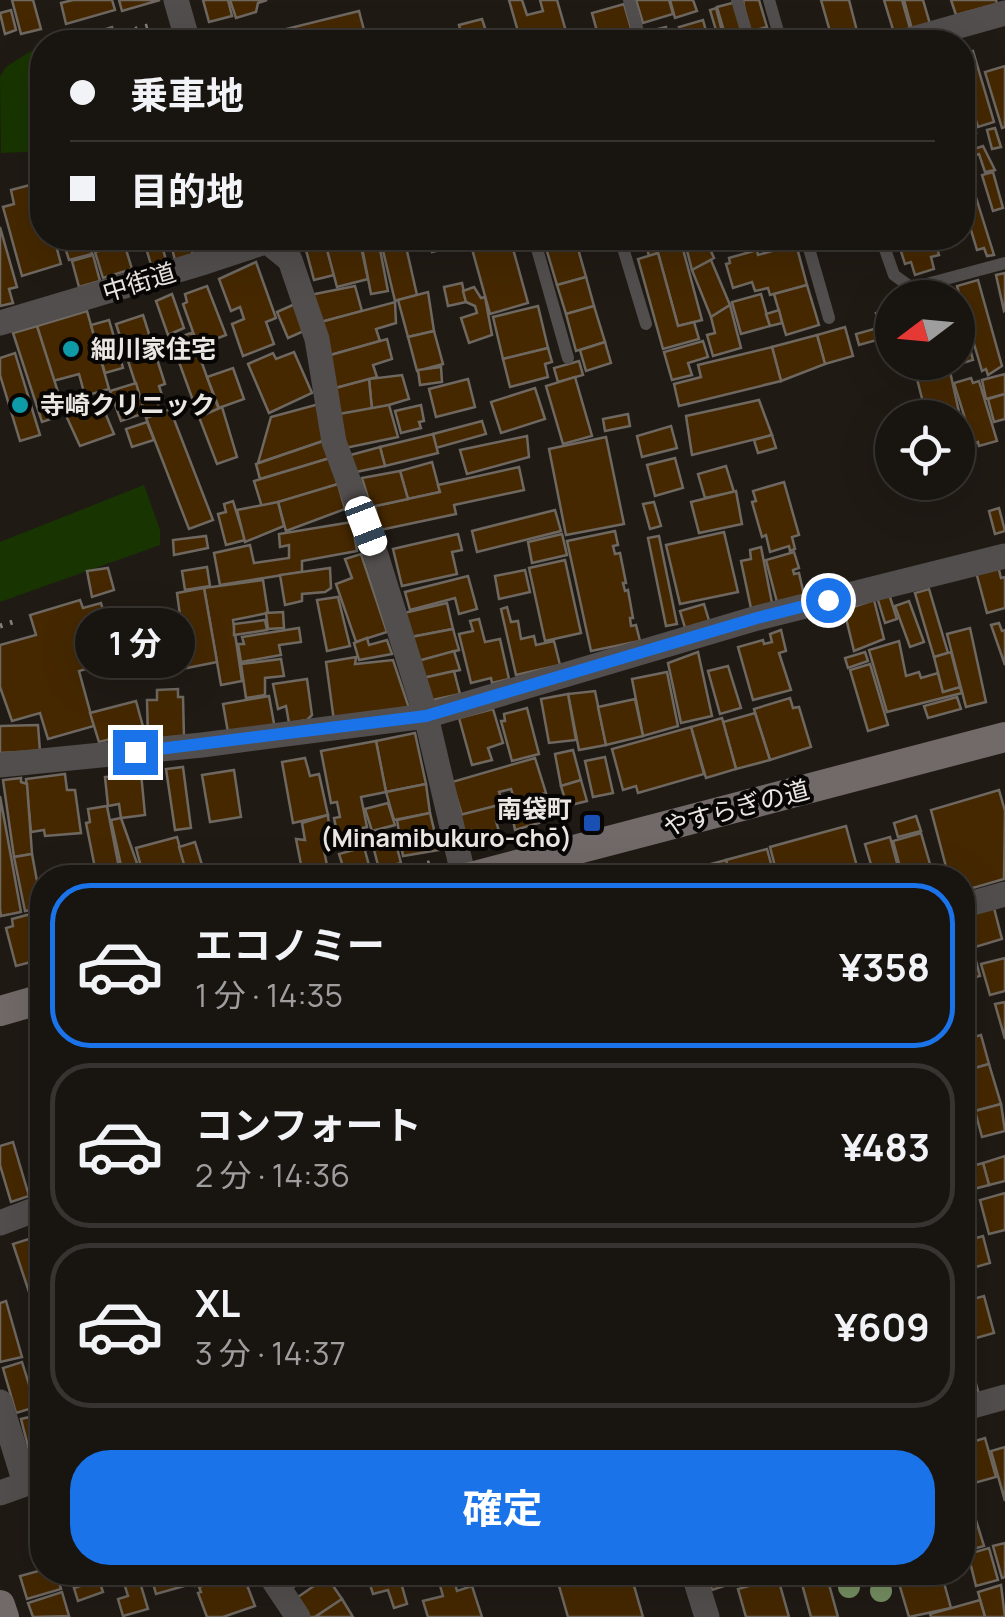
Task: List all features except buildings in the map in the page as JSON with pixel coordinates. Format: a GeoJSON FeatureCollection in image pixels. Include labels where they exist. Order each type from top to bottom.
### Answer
{"type":"FeatureCollection","features":[{"type":"Feature","properties":{"kind":"street"},"geometry":{"type":"LineString","coordinates":[[943,30],[1005,12]]}},
{"type":"Feature","properties":{"kind":"street","name":"中街道"},"geometry":{"type":"LineString","coordinates":[[0,323],[238,250]]}},
{"type":"Feature","properties":{"kind":"street"},"geometry":{"type":"LineString","coordinates":[[280,250],[290,260],[317,339],[334,442],[376,554],[426,716],[462,865]]}},
{"type":"Feature","properties":{"kind":"street"},"geometry":{"type":"LineString","coordinates":[[0,764],[202,745],[426,716],[757,618],[1005,556]]}},
{"type":"Feature","properties":{"kind":"street","name":"やすらぎの道"},"geometry":{"type":"LineString","coordinates":[[515,865],[1005,737]]}},
{"type":"Feature","properties":{"kind":"street"},"geometry":{"type":"LineString","coordinates":[[975,902],[1005,894]]}},
{"type":"Feature","properties":{"kind":"street"},"geometry":{"type":"LineString","coordinates":[[0,1012],[30,1002]]}},
{"type":"Feature","properties":{"kind":"street"},"geometry":{"type":"LineString","coordinates":[[0,1223],[30,1212]]}},
{"type":"Feature","properties":{"kind":"street"},"geometry":{"type":"LineString","coordinates":[[975,1405],[1005,1397]]}},
{"type":"Feature","properties":{"kind":"street"},"geometry":{"type":"LineString","coordinates":[[0,1402],[30,1471]]}},
{"type":"Feature","properties":{"kind":"street"},"geometry":{"type":"LineString","coordinates":[[0,1494],[30,1482]]}},
{"type":"Feature","properties":{"kind":"street"},"geometry":{"type":"LineString","coordinates":[[277,1585],[298,1617]]}},
{"type":"Feature","properties":{"kind":"street"},"geometry":{"type":"LineString","coordinates":[[697,1585],[707,1617]]}},
{"type":"Feature","properties":{"kind":"street"},"geometry":{"type":"LineString","coordinates":[[0,1605],[4,1617]]}},
{"type":"Feature","properties":{"kind":"lane"},"geometry":{"type":"LineString","coordinates":[[629,0],[638,30]]}},
{"type":"Feature","properties":{"kind":"lane"},"geometry":{"type":"LineString","coordinates":[[737,0],[746,30]]}},
{"type":"Feature","properties":{"kind":"lane"},"geometry":{"type":"LineString","coordinates":[[769,0],[778,30]]}},
{"type":"Feature","properties":{"kind":"lane"},"geometry":{"type":"LineString","coordinates":[[537,250],[568,358]]}},
{"type":"Feature","properties":{"kind":"lane"},"geometry":{"type":"LineString","coordinates":[[624,250],[646,324]]}},
{"type":"Feature","properties":{"kind":"lane"},"geometry":{"type":"LineString","coordinates":[[809,250],[829,318]]}},
{"type":"Feature","properties":{"kind":"lane"},"geometry":{"type":"LineString","coordinates":[[886,250],[894,275],[912,288],[1005,263]]}},
{"type":"Feature","properties":{"kind":"path"},"geometry":{"type":"LineString","coordinates":[[128,30],[169,11]]}},
{"type":"Feature","properties":{"kind":"path"},"geometry":{"type":"LineString","coordinates":[[0,626],[19,620]]}},
{"type":"Feature","properties":{"kind":"green space"},"geometry":{"type":"Polygon","coordinates":[[[30,52],[30,150],[26,152],[1,153],[0,77],[6,67],[30,52]]]}},
{"type":"Feature","properties":{"kind":"green space"},"geometry":{"type":"Polygon","coordinates":[[[144,485],[160,530],[160,545],[0,602],[0,542],[144,485]]]}},
{"type":"Feature","properties":{"kind":"place","name":"細川家住宅"},"geometry":{"type":"Point","coordinates":[71,349]}},
{"type":"Feature","properties":{"kind":"place","name":"寺崎クリニック"},"geometry":{"type":"Point","coordinates":[20,405]}},
{"type":"Feature","properties":{"kind":"place","name":"南袋町 (Minamibukuro-chō)"},"geometry":{"type":"Point","coordinates":[592,823]}},
{"type":"Feature","properties":{"kind":"route"},"geometry":{"type":"LineString","coordinates":[[135,752],[426,716],[828,600]]}}]}
